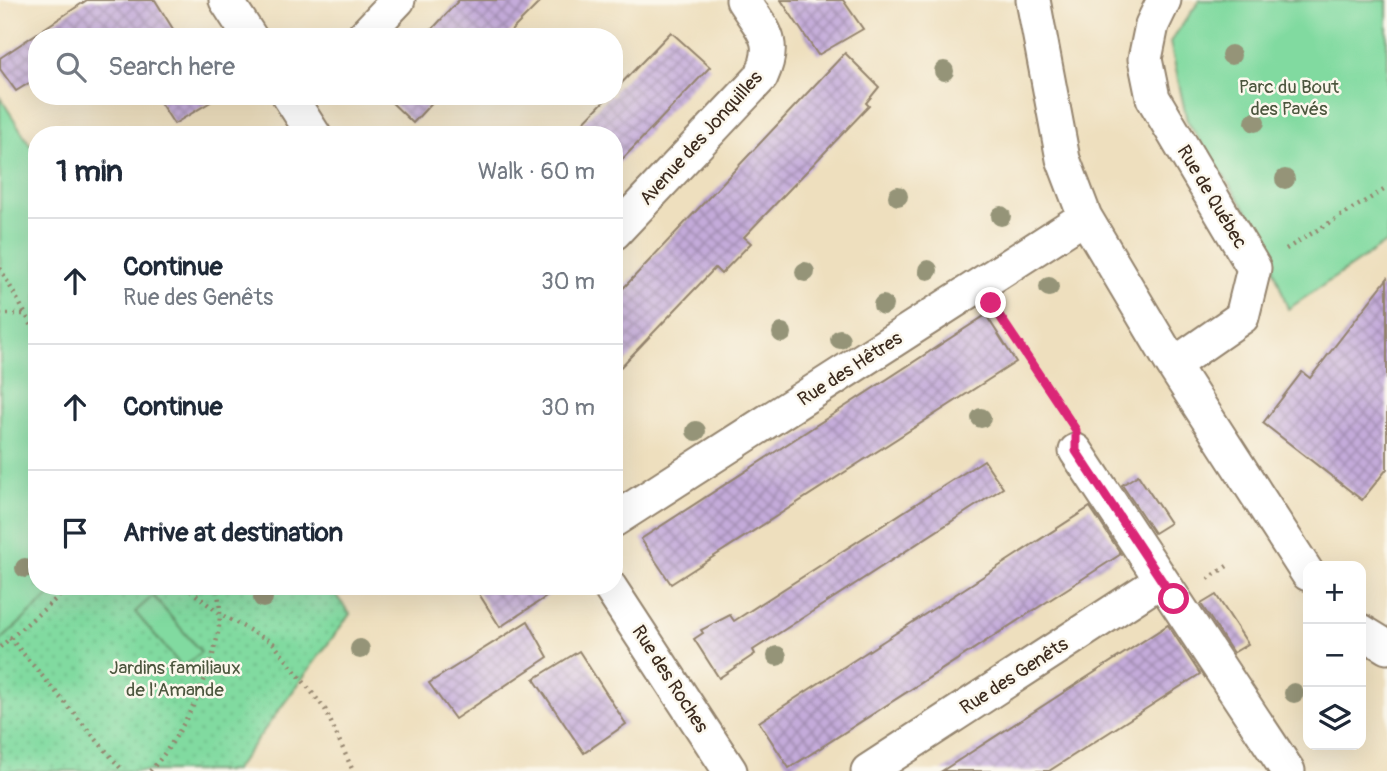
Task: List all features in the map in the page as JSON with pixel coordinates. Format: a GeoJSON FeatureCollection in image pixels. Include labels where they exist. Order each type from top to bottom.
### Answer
{"type":"FeatureCollection","features":[{"type":"Feature","properties":{"kind":"street"},"geometry":{"type":"LineString","coordinates":[[226,0],[244,28]]}},
{"type":"Feature","properties":{"kind":"street"},"geometry":{"type":"LineString","coordinates":[[372,28],[398,0]]}},
{"type":"Feature","properties":{"kind":"street","name":"Avenue des Jonquilles"},"geometry":{"type":"LineString","coordinates":[[623,223],[761,77],[768,63],[770,43],[743,0]]}},
{"type":"Feature","properties":{"kind":"street"},"geometry":{"type":"LineString","coordinates":[[1033,0],[1063,159],[1085,217],[1173,366],[1303,566]]}},
{"type":"Feature","properties":{"kind":"street","name":"Rue de Québec"},"geometry":{"type":"LineString","coordinates":[[1164,0],[1152,25],[1145,59],[1153,98],[1254,268],[1242,317],[1173,366]]}},
{"type":"Feature","properties":{"kind":"street","name":"Rue des Hêtres"},"geometry":{"type":"LineString","coordinates":[[623,514],[1085,217]]}},
{"type":"Feature","properties":{"kind":"street"},"geometry":{"type":"LineString","coordinates":[[1076,451],[1288,771]]}},
{"type":"Feature","properties":{"kind":"street","name":"Rue des Genêts"},"geometry":{"type":"LineString","coordinates":[[868,771],[1160,581]]}},
{"type":"Feature","properties":{"kind":"street","name":"Rue des Roches"},"geometry":{"type":"LineString","coordinates":[[615,595],[730,771]]}},
{"type":"Feature","properties":{"kind":"street"},"geometry":{"type":"LineString","coordinates":[[1366,634],[1387,647]]}},
{"type":"Feature","properties":{"kind":"path"},"geometry":{"type":"LineString","coordinates":[[1254,268],[1387,188]]}},
{"type":"Feature","properties":{"kind":"path"},"geometry":{"type":"LineString","coordinates":[[0,268],[28,318]]}},
{"type":"Feature","properties":{"kind":"path"},"geometry":{"type":"LineString","coordinates":[[980,286],[1076,430],[1076,451]]}},
{"type":"Feature","properties":{"kind":"path"},"geometry":{"type":"LineString","coordinates":[[0,314],[26,314]]}},
{"type":"Feature","properties":{"kind":"path"},"geometry":{"type":"LineString","coordinates":[[1207,580],[1230,564]]}},
{"type":"Feature","properties":{"kind":"path"},"geometry":{"type":"LineString","coordinates":[[0,647],[60,595]]}},
{"type":"Feature","properties":{"kind":"path"},"geometry":{"type":"LineString","coordinates":[[196,595],[220,614],[273,643],[325,709],[354,771]]}},
{"type":"Feature","properties":{"kind":"path"},"geometry":{"type":"LineString","coordinates":[[150,771],[188,717],[198,696],[220,614],[218,595]]}},
{"type":"Feature","properties":{"kind":"path"},"geometry":{"type":"LineString","coordinates":[[10,638],[123,771]]}},
{"type":"Feature","properties":{"kind":"green space","name":"Parc du Bout des Pavés"},"geometry":{"type":"Polygon","coordinates":[[[1200,0],[1387,0],[1387,242],[1288,309],[1261,232],[1187,121],[1170,42],[1200,0]]]}},
{"type":"Feature","properties":{"kind":"green space"},"geometry":{"type":"Polygon","coordinates":[[[0,97],[28,142],[28,595],[50,595],[0,641],[0,97]]]}},
{"type":"Feature","properties":{"kind":"green space","name":"Jardins familiaux de l'Amande"},"geometry":{"type":"Polygon","coordinates":[[[50,595],[336,595],[350,614],[234,771],[0,771],[0,641],[50,595]]]}},
{"type":"Feature","properties":{"kind":"green space"},"geometry":{"type":"Polygon","coordinates":[[[153,596],[201,652],[183,668],[135,612],[153,596]]]}},
{"type":"Feature","properties":{"kind":"building"},"geometry":{"type":"Polygon","coordinates":[[[87,0],[155,0],[172,28],[45,28],[87,0]]]}},
{"type":"Feature","properties":{"kind":"building"},"geometry":{"type":"Polygon","coordinates":[[[459,0],[542,0],[514,28],[433,28],[459,0]]]}},
{"type":"Feature","properties":{"kind":"building"},"geometry":{"type":"Polygon","coordinates":[[[781,0],[843,0],[863,29],[818,55],[781,0]]]}},
{"type":"Feature","properties":{"kind":"building"},"geometry":{"type":"Polygon","coordinates":[[[671,32],[710,67],[623,159],[623,126],[580,126],[600,105],[623,105],[623,82],[671,32]]]}},
{"type":"Feature","properties":{"kind":"building"},"geometry":{"type":"Polygon","coordinates":[[[28,39],[28,84],[16,91],[0,69],[0,58],[28,39]]]}},
{"type":"Feature","properties":{"kind":"building"},"geometry":{"type":"Polygon","coordinates":[[[845,53],[879,87],[866,103],[869,106],[744,237],[751,243],[721,274],[715,268],[623,365],[623,288],[845,53]]]}},
{"type":"Feature","properties":{"kind":"building"},"geometry":{"type":"Polygon","coordinates":[[[162,105],[205,105],[174,124],[162,105]]]}},
{"type":"Feature","properties":{"kind":"building"},"geometry":{"type":"Polygon","coordinates":[[[394,105],[430,105],[413,123],[394,105]]]}},
{"type":"Feature","properties":{"kind":"building"},"geometry":{"type":"Polygon","coordinates":[[[1387,279],[1387,469],[1362,500],[1263,423],[1302,372],[1310,378],[1387,279]]]}},
{"type":"Feature","properties":{"kind":"building"},"geometry":{"type":"Polygon","coordinates":[[[986,315],[1016,362],[671,584],[641,539],[986,315]]]}},
{"type":"Feature","properties":{"kind":"building"},"geometry":{"type":"Polygon","coordinates":[[[984,460],[1003,488],[753,650],[755,654],[719,678],[694,639],[703,633],[701,630],[730,615],[734,621],[984,460]]]}},
{"type":"Feature","properties":{"kind":"building"},"geometry":{"type":"Polygon","coordinates":[[[1138,475],[1170,523],[1154,533],[1122,485],[1138,475]]]}},
{"type":"Feature","properties":{"kind":"building"},"geometry":{"type":"Polygon","coordinates":[[[1090,507],[1121,554],[789,768],[759,722],[1090,507]]]}},
{"type":"Feature","properties":{"kind":"building"},"geometry":{"type":"Polygon","coordinates":[[[480,595],[549,595],[500,627],[480,595]]]}},
{"type":"Feature","properties":{"kind":"building"},"geometry":{"type":"Polygon","coordinates":[[[1216,595],[1248,644],[1233,653],[1201,604],[1216,595]]]}},
{"type":"Feature","properties":{"kind":"building"},"geometry":{"type":"Polygon","coordinates":[[[528,621],[548,657],[455,719],[429,683],[528,621]]]}},
{"type":"Feature","properties":{"kind":"building"},"geometry":{"type":"Polygon","coordinates":[[[1168,625],[1200,674],[1049,771],[942,771],[1168,625]]]}},
{"type":"Feature","properties":{"kind":"building"},"geometry":{"type":"Polygon","coordinates":[[[579,651],[626,724],[584,753],[534,679],[579,651]]]}},
{"type":"Feature","properties":{"kind":"route"},"geometry":{"type":"LineString","coordinates":[[991,303],[1076,430],[1076,451],[1174,599]]}}]}
